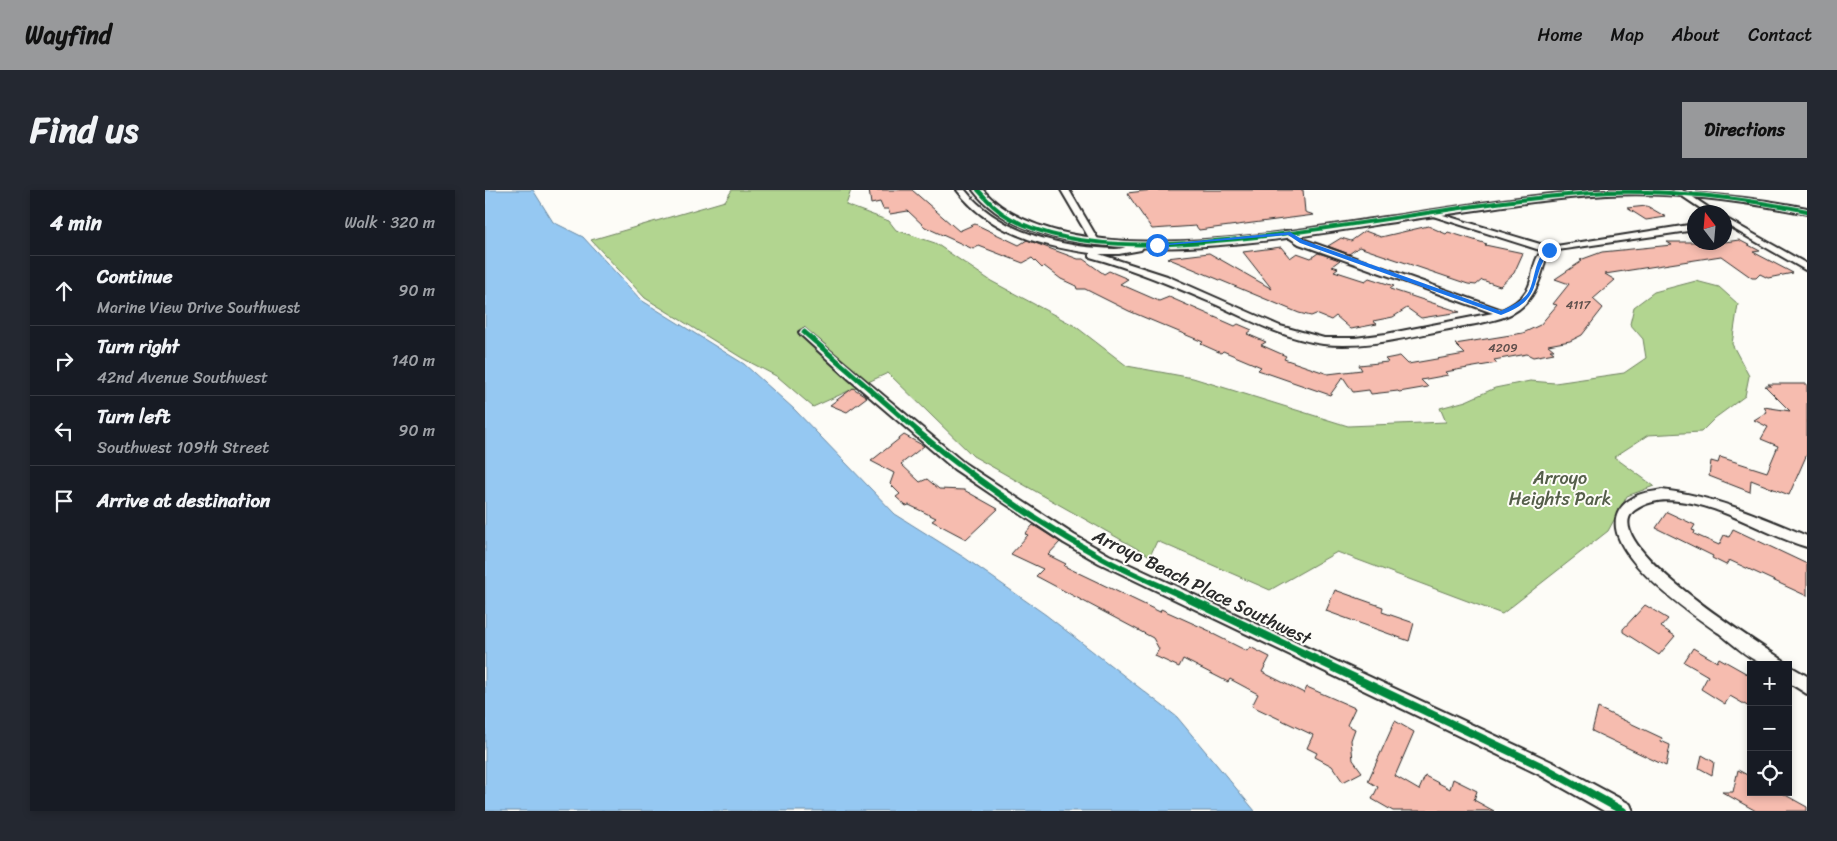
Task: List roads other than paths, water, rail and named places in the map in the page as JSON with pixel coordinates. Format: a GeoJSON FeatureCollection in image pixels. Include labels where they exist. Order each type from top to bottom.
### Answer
{"type":"FeatureCollection","features":[{"type":"Feature","properties":{"kind":"street"},"geometry":{"type":"LineString","coordinates":[[961,190],[977,211],[996,222],[1019,233],[1066,248],[1127,251],[1138,248],[1141,244]]}},
{"type":"Feature","properties":{"kind":"street"},"geometry":{"type":"LineString","coordinates":[[978,190],[988,203],[1014,220],[1033,228],[1095,241],[1141,244],[1180,244],[1289,233],[1608,192],[1677,191],[1724,196],[1807,211]]}},
{"type":"Feature","properties":{"kind":"street"},"geometry":{"type":"LineString","coordinates":[[1079,190],[1065,191],[1095,241]]}},
{"type":"Feature","properties":{"kind":"street"},"geometry":{"type":"LineString","coordinates":[[1677,191],[1700,205]]}},
{"type":"Feature","properties":{"kind":"street"},"geometry":{"type":"LineString","coordinates":[[1436,214],[1549,250]]}},
{"type":"Feature","properties":{"kind":"street"},"geometry":{"type":"LineString","coordinates":[[1732,226],[1807,268]]}},
{"type":"Feature","properties":{"kind":"street"},"geometry":{"type":"LineString","coordinates":[[1093,255],[1133,265],[1280,330],[1325,341],[1384,337],[1475,321],[1501,313],[1518,305],[1531,293],[1542,256],[1549,250],[1565,245],[1687,228]]}},
{"type":"Feature","properties":{"kind":"street"},"geometry":{"type":"LineString","coordinates":[[1289,233],[1301,242],[1501,313]]}},
{"type":"Feature","properties":{"kind":"street","name":"Arroyo Beach Place Southwest"},"geometry":{"type":"LineString","coordinates":[[804,332],[853,377],[959,466],[1069,539],[1105,559],[1545,768],[1623,811]]}},
{"type":"Feature","properties":{"kind":"street"},"geometry":{"type":"LineString","coordinates":[[1771,661],[1665,584],[1646,566],[1625,538],[1623,514],[1633,502],[1645,497],[1679,496],[1714,504],[1806,539]]}},
{"type":"Feature","properties":{"kind":"street"},"geometry":{"type":"LineString","coordinates":[[1792,675],[1807,686]]}},
{"type":"Feature","properties":{"kind":"water"},"geometry":{"type":"Polygon","coordinates":[[[485,190],[533,190],[553,222],[583,237],[641,300],[744,364],[794,409],[895,514],[965,558],[1046,615],[1177,717],[1255,811],[485,811],[485,190]]]}},
{"type":"Feature","properties":{"kind":"park label","name":"Arroyo Heights Park"},"geometry":{"type":"Point","coordinates":[1560,488]}}]}
